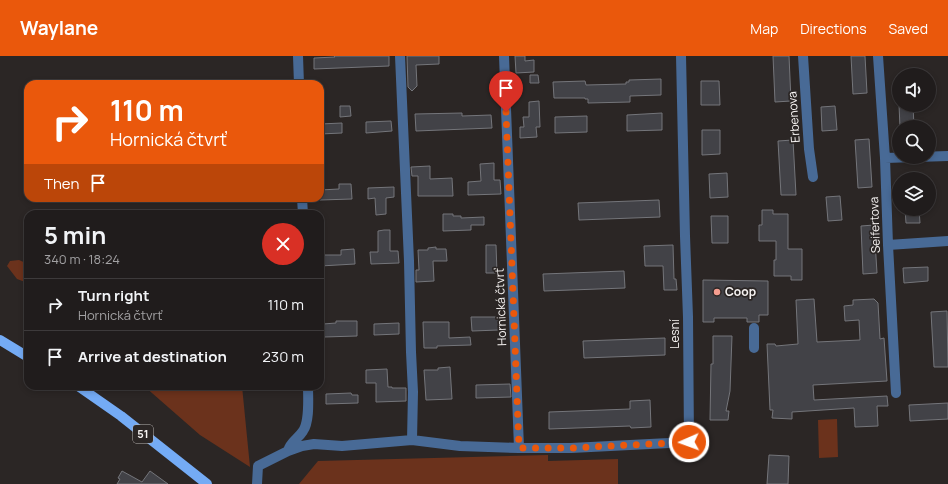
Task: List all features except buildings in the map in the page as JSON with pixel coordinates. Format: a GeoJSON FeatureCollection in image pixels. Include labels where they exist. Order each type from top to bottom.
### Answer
{"type":"FeatureCollection","features":[{"type":"Feature","properties":{"kind":"main road"},"geometry":{"type":"LineString","coordinates":[[0,340],[24,355]]}},
{"type":"Feature","properties":{"kind":"main road","name":"51"},"geometry":{"type":"LineString","coordinates":[[84,390],[121,416],[207,484]]}},
{"type":"Feature","properties":{"kind":"street"},"geometry":{"type":"LineString","coordinates":[[298,56],[299,80]]}},
{"type":"Feature","properties":{"kind":"street"},"geometry":{"type":"LineString","coordinates":[[400,56],[409,261],[413,392],[412,440]]}},
{"type":"Feature","properties":{"kind":"street","name":"Hornická čtvrť"},"geometry":{"type":"LineString","coordinates":[[504,56],[519,448]]}},
{"type":"Feature","properties":{"kind":"street","name":"Lesní"},"geometry":{"type":"LineString","coordinates":[[519,448],[571,448],[689,442],[688,317],[681,56]]}},
{"type":"Feature","properties":{"kind":"street","name":"Erbenova"},"geometry":{"type":"LineString","coordinates":[[803,56],[809,149],[813,177]]}},
{"type":"Feature","properties":{"kind":"street","name":"Seifertova"},"geometry":{"type":"LineString","coordinates":[[878,56],[885,158],[896,393]]}},
{"type":"Feature","properties":{"kind":"street"},"geometry":{"type":"LineString","coordinates":[[885,158],[948,156]]}},
{"type":"Feature","properties":{"kind":"street"},"geometry":{"type":"LineString","coordinates":[[888,245],[948,241]]}},
{"type":"Feature","properties":{"kind":"street"},"geometry":{"type":"LineString","coordinates":[[754,328],[754,348]]}},
{"type":"Feature","properties":{"kind":"street"},"geometry":{"type":"LineString","coordinates":[[288,451],[290,445],[304,430],[308,409],[308,390]]}},
{"type":"Feature","properties":{"kind":"street"},"geometry":{"type":"LineString","coordinates":[[304,430],[314,444]]}},
{"type":"Feature","properties":{"kind":"street"},"geometry":{"type":"LineString","coordinates":[[257,484],[258,466],[288,451],[314,444],[342,446],[412,440],[460,446],[519,448]]}},
{"type":"Feature","properties":{"kind":"shaded area"},"geometry":{"type":"Polygon","coordinates":[[[19,260],[24,262],[24,282],[17,279],[7,266],[10,261],[19,260]]]}},
{"type":"Feature","properties":{"kind":"shaded area"},"geometry":{"type":"Polygon","coordinates":[[[149,390],[242,390],[250,467],[200,435],[149,390]]]}},
{"type":"Feature","properties":{"kind":"shaded area"},"geometry":{"type":"Polygon","coordinates":[[[837,419],[838,457],[819,458],[818,420],[837,419]]]}},
{"type":"Feature","properties":{"kind":"shaded area"},"geometry":{"type":"Polygon","coordinates":[[[548,455],[548,461],[618,459],[618,484],[299,484],[318,461],[548,455]]]}},
{"type":"Feature","properties":{"kind":"place","name":"Coop"},"geometry":{"type":"Point","coordinates":[717,292]}},
{"type":"Feature","properties":{"kind":"route"},"geometry":{"type":"LineString","coordinates":[[506,112],[519,448],[571,448],[689,442]]}}]}
